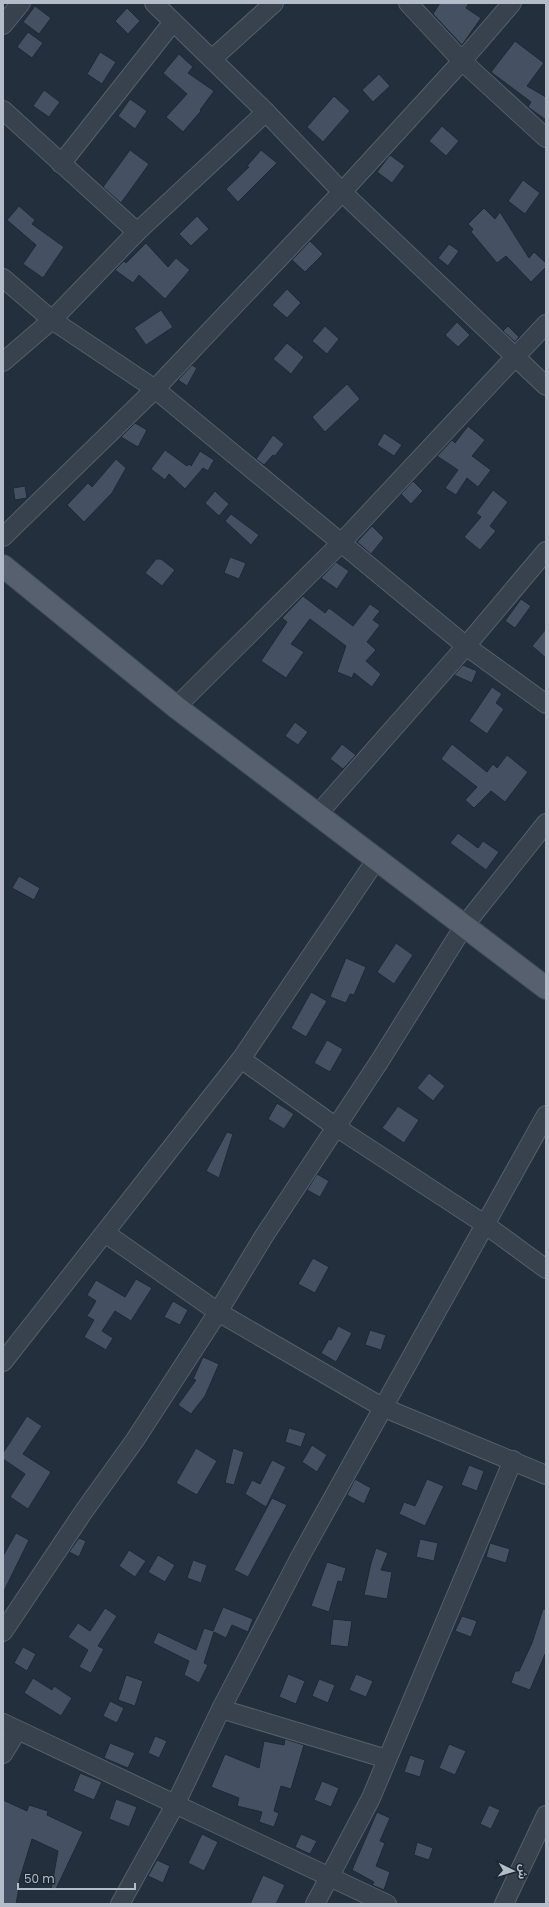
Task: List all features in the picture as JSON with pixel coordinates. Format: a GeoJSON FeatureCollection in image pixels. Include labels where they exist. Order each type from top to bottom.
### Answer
{"type":"FeatureCollection","features":[{"type":"Feature","properties":{"kind":"main road"},"geometry":{"type":"LineString","coordinates":[[3,566],[176,707],[546,988]]}},
{"type":"Feature","properties":{"kind":"street"},"geometry":{"type":"LineString","coordinates":[[3,25],[21,3]]}},
{"type":"Feature","properties":{"kind":"street"},"geometry":{"type":"LineString","coordinates":[[154,3],[266,112],[342,192],[546,386]]}},
{"type":"Feature","properties":{"kind":"street"},"geometry":{"type":"LineString","coordinates":[[212,59],[274,3]]}},
{"type":"Feature","properties":{"kind":"street"},"geometry":{"type":"LineString","coordinates":[[408,3],[462,61],[546,138]]}},
{"type":"Feature","properties":{"kind":"street"},"geometry":{"type":"LineString","coordinates":[[3,537],[155,389],[342,192],[462,61],[512,3]]}},
{"type":"Feature","properties":{"kind":"street"},"geometry":{"type":"LineString","coordinates":[[62,164],[173,22]]}},
{"type":"Feature","properties":{"kind":"street"},"geometry":{"type":"LineString","coordinates":[[3,110],[138,232]]}},
{"type":"Feature","properties":{"kind":"street"},"geometry":{"type":"LineString","coordinates":[[3,362],[52,320],[138,232],[266,112]]}},
{"type":"Feature","properties":{"kind":"street"},"geometry":{"type":"LineString","coordinates":[[3,278],[52,320],[155,389],[466,646],[546,704]]}},
{"type":"Feature","properties":{"kind":"street"},"geometry":{"type":"LineString","coordinates":[[176,707],[341,543],[546,324]]}},
{"type":"Feature","properties":{"kind":"street"},"geometry":{"type":"LineString","coordinates":[[317,815],[466,646],[546,551]]}},
{"type":"Feature","properties":{"kind":"street"},"geometry":{"type":"LineString","coordinates":[[3,1632],[84,1511],[135,1440],[218,1312],[264,1236],[336,1127],[464,926],[546,823]]}},
{"type":"Feature","properties":{"kind":"street"},"geometry":{"type":"LineString","coordinates":[[3,1362],[241,1059],[376,860]]}},
{"type":"Feature","properties":{"kind":"street"},"geometry":{"type":"LineString","coordinates":[[241,1059],[336,1127],[486,1225],[546,1270]]}},
{"type":"Feature","properties":{"kind":"street"},"geometry":{"type":"LineString","coordinates":[[120,1904],[175,1805],[221,1709],[300,1557],[382,1407],[486,1225],[546,1115]]}},
{"type":"Feature","properties":{"kind":"street"},"geometry":{"type":"LineString","coordinates":[[105,1233],[218,1312],[382,1407],[514,1460],[546,1475]]}},
{"type":"Feature","properties":{"kind":"street"},"geometry":{"type":"LineString","coordinates":[[315,1904],[371,1798],[514,1460]]}},
{"type":"Feature","properties":{"kind":"street"},"geometry":{"type":"LineString","coordinates":[[221,1709],[387,1759]]}},
{"type":"Feature","properties":{"kind":"street"},"geometry":{"type":"LineString","coordinates":[[3,1754],[10,1727],[386,1904]]}},
{"type":"Feature","properties":{"kind":"street"},"geometry":{"type":"LineString","coordinates":[[504,1904],[546,1815]]}},
{"type":"Feature","properties":{"kind":"building"},"geometry":{"type":"Polygon","coordinates":[[[440,3],[469,3],[466,8],[481,18],[462,45],[433,14],[440,3]]]}},
{"type":"Feature","properties":{"kind":"building"},"geometry":{"type":"Polygon","coordinates":[[[35,6],[51,18],[39,34],[23,22],[35,6]]]}},
{"type":"Feature","properties":{"kind":"building"},"geometry":{"type":"Polygon","coordinates":[[[127,8],[140,21],[128,34],[115,21],[127,8]]]}},
{"type":"Feature","properties":{"kind":"building"},"geometry":{"type":"Polygon","coordinates":[[[28,32],[43,43],[32,58],[17,47],[28,32]]]}},
{"type":"Feature","properties":{"kind":"building"},"geometry":{"type":"Polygon","coordinates":[[[515,41],[544,63],[527,86],[546,97],[546,120],[528,107],[531,102],[491,72],[515,41]]]}},
{"type":"Feature","properties":{"kind":"building"},"geometry":{"type":"Polygon","coordinates":[[[100,52],[116,62],[102,84],[87,74],[100,52]]]}},
{"type":"Feature","properties":{"kind":"building"},"geometry":{"type":"Polygon","coordinates":[[[179,54],[193,67],[188,73],[214,91],[200,110],[201,111],[183,132],[166,117],[187,94],[163,73],[179,54]]]}},
{"type":"Feature","properties":{"kind":"building"},"geometry":{"type":"Polygon","coordinates":[[[379,74],[390,86],[373,102],[362,90],[379,74]]]}},
{"type":"Feature","properties":{"kind":"building"},"geometry":{"type":"Polygon","coordinates":[[[44,90],[60,102],[49,117],[33,106],[44,90]]]}},
{"type":"Feature","properties":{"kind":"building"},"geometry":{"type":"Polygon","coordinates":[[[334,96],[350,111],[323,142],[307,127],[334,96]]]}},
{"type":"Feature","properties":{"kind":"building"},"geometry":{"type":"Polygon","coordinates":[[[130,99],[147,111],[135,129],[118,116],[130,99]]]}},
{"type":"Feature","properties":{"kind":"building"},"geometry":{"type":"Polygon","coordinates":[[[442,126],[459,141],[446,156],[429,141],[442,126]]]}},
{"type":"Feature","properties":{"kind":"building"},"geometry":{"type":"Polygon","coordinates":[[[130,150],[149,164],[121,203],[103,187],[130,150]]]}},
{"type":"Feature","properties":{"kind":"building"},"geometry":{"type":"Polygon","coordinates":[[[261,150],[277,163],[238,202],[226,189],[249,167],[247,166],[261,150]]]}},
{"type":"Feature","properties":{"kind":"building"},"geometry":{"type":"Polygon","coordinates":[[[390,155],[405,166],[392,183],[377,172],[390,155]]]}},
{"type":"Feature","properties":{"kind":"building"},"geometry":{"type":"Polygon","coordinates":[[[523,180],[540,193],[525,214],[508,201],[523,180]]]}},
{"type":"Feature","properties":{"kind":"building"},"geometry":{"type":"Polygon","coordinates":[[[19,206],[35,220],[32,224],[64,247],[43,278],[23,264],[36,245],[7,220],[19,206]]]}},
{"type":"Feature","properties":{"kind":"building"},"geometry":{"type":"Polygon","coordinates":[[[484,208],[495,219],[500,212],[529,258],[534,252],[546,263],[546,267],[531,282],[506,256],[497,263],[471,232],[473,229],[468,224],[484,208]]]}},
{"type":"Feature","properties":{"kind":"building"},"geometry":{"type":"Polygon","coordinates":[[[197,216],[209,229],[191,246],[179,234],[197,216]]]}},
{"type":"Feature","properties":{"kind":"building"},"geometry":{"type":"Polygon","coordinates":[[[310,241],[323,254],[305,272],[292,260],[310,241]]]}},
{"type":"Feature","properties":{"kind":"building"},"geometry":{"type":"Polygon","coordinates":[[[146,243],[168,267],[176,258],[190,270],[165,299],[139,275],[133,283],[115,270],[124,261],[126,263],[146,243]]]}},
{"type":"Feature","properties":{"kind":"building"},"geometry":{"type":"Polygon","coordinates":[[[449,244],[459,251],[448,266],[438,258],[449,244]]]}},
{"type":"Feature","properties":{"kind":"building"},"geometry":{"type":"Polygon","coordinates":[[[287,289],[301,303],[287,318],[272,305],[287,289]]]}},
{"type":"Feature","properties":{"kind":"building"},"geometry":{"type":"Polygon","coordinates":[[[161,310],[173,327],[146,345],[134,328],[161,310]]]}},
{"type":"Feature","properties":{"kind":"building"},"geometry":{"type":"Polygon","coordinates":[[[457,322],[470,335],[458,347],[445,335],[457,322]]]}},
{"type":"Feature","properties":{"kind":"building"},"geometry":{"type":"Polygon","coordinates":[[[325,326],[339,339],[327,354],[312,341],[325,326]]]}},
{"type":"Feature","properties":{"kind":"building"},"geometry":{"type":"Polygon","coordinates":[[[508,326],[519,337],[515,342],[503,331],[508,326]]]}},
{"type":"Feature","properties":{"kind":"building"},"geometry":{"type":"Polygon","coordinates":[[[287,343],[304,357],[291,374],[273,359],[287,343]]]}},
{"type":"Feature","properties":{"kind":"building"},"geometry":{"type":"Polygon","coordinates":[[[192,365],[197,368],[187,386],[178,380],[192,365]]]}},
{"type":"Feature","properties":{"kind":"building"},"geometry":{"type":"Polygon","coordinates":[[[347,384],[360,399],[325,432],[312,417],[347,384]]]}},
{"type":"Feature","properties":{"kind":"building"},"geometry":{"type":"Polygon","coordinates":[[[135,423],[147,430],[138,447],[121,437],[135,423]]]}},
{"type":"Feature","properties":{"kind":"building"},"geometry":{"type":"Polygon","coordinates":[[[468,426],[485,440],[472,456],[491,470],[478,487],[467,478],[456,495],[445,488],[458,470],[437,456],[452,440],[455,443],[468,426]]]}},
{"type":"Feature","properties":{"kind":"building"},"geometry":{"type":"Polygon","coordinates":[[[384,433],[402,445],[394,456],[377,445],[384,433]]]}},
{"type":"Feature","properties":{"kind":"building"},"geometry":{"type":"Polygon","coordinates":[[[273,435],[284,444],[275,456],[273,455],[264,465],[256,459],[273,435]]]}},
{"type":"Feature","properties":{"kind":"building"},"geometry":{"type":"Polygon","coordinates":[[[165,450],[187,466],[189,464],[191,466],[200,451],[214,460],[208,471],[203,468],[185,489],[169,474],[165,480],[151,469],[165,450]]]}},
{"type":"Feature","properties":{"kind":"building"},"geometry":{"type":"Polygon","coordinates":[[[116,459],[126,468],[112,493],[84,522],[67,505],[88,483],[92,487],[116,459]]]}},
{"type":"Feature","properties":{"kind":"building"},"geometry":{"type":"Polygon","coordinates":[[[413,481],[423,491],[411,504],[401,494],[413,481]]]}},
{"type":"Feature","properties":{"kind":"building"},"geometry":{"type":"Polygon","coordinates":[[[25,486],[27,498],[15,500],[13,488],[25,486]]]}},
{"type":"Feature","properties":{"kind":"building"},"geometry":{"type":"Polygon","coordinates":[[[493,490],[508,502],[490,526],[496,531],[480,550],[464,537],[481,517],[476,513],[493,490]]]}},
{"type":"Feature","properties":{"kind":"building"},"geometry":{"type":"Polygon","coordinates":[[[215,491],[229,504],[219,516],[205,503],[215,491]]]}},
{"type":"Feature","properties":{"kind":"building"},"geometry":{"type":"Polygon","coordinates":[[[231,514],[259,535],[251,545],[225,521],[231,514]]]}},
{"type":"Feature","properties":{"kind":"building"},"geometry":{"type":"Polygon","coordinates":[[[372,526],[384,538],[371,554],[357,542],[372,526]]]}},
{"type":"Feature","properties":{"kind":"building"},"geometry":{"type":"Polygon","coordinates":[[[230,557],[246,563],[239,579],[224,573],[230,557]]]}},
{"type":"Feature","properties":{"kind":"building"},"geometry":{"type":"Polygon","coordinates":[[[156,559],[161,559],[175,570],[162,586],[145,573],[156,559]]]}},
{"type":"Feature","properties":{"kind":"building"},"geometry":{"type":"Polygon","coordinates":[[[336,562],[349,571],[337,589],[321,578],[336,562]]]}},
{"type":"Feature","properties":{"kind":"building"},"geometry":{"type":"Polygon","coordinates":[[[303,596],[325,613],[329,608],[353,626],[370,604],[380,611],[373,620],[380,625],[367,642],[376,650],[366,661],[381,674],[372,687],[354,673],[352,678],[337,672],[346,646],[310,619],[291,644],[304,652],[286,678],[261,661],[287,622],[282,618],[303,596]]]}},
{"type":"Feature","properties":{"kind":"building"},"geometry":{"type":"Polygon","coordinates":[[[521,599],[531,606],[515,628],[505,621],[521,599]]]}},
{"type":"Feature","properties":{"kind":"building"},"geometry":{"type":"Polygon","coordinates":[[[546,629],[546,658],[532,646],[546,629]]]}},
{"type":"Feature","properties":{"kind":"building"},"geometry":{"type":"Polygon","coordinates":[[[463,665],[477,671],[472,683],[454,675],[463,665]]]}},
{"type":"Feature","properties":{"kind":"building"},"geometry":{"type":"Polygon","coordinates":[[[492,687],[502,694],[496,703],[504,709],[487,734],[469,721],[492,687]]]}},
{"type":"Feature","properties":{"kind":"building"},"geometry":{"type":"Polygon","coordinates":[[[295,722],[308,732],[298,745],[285,736],[295,722]]]}},
{"type":"Feature","properties":{"kind":"building"},"geometry":{"type":"Polygon","coordinates":[[[342,744],[356,755],[343,769],[330,759],[342,744]]]}},
{"type":"Feature","properties":{"kind":"building"},"geometry":{"type":"Polygon","coordinates":[[[452,744],[487,772],[493,764],[497,768],[507,755],[528,772],[505,802],[491,791],[474,808],[465,800],[477,787],[441,759],[452,744]]]}},
{"type":"Feature","properties":{"kind":"building"},"geometry":{"type":"Polygon","coordinates":[[[458,833],[478,848],[483,841],[499,852],[486,870],[450,843],[458,833]]]}},
{"type":"Feature","properties":{"kind":"building"},"geometry":{"type":"Polygon","coordinates":[[[19,876],[40,888],[34,900],[12,888],[19,876]]]}},
{"type":"Feature","properties":{"kind":"building"},"geometry":{"type":"Polygon","coordinates":[[[396,943],[413,955],[394,984],[377,972],[396,943]]]}},
{"type":"Feature","properties":{"kind":"building"},"geometry":{"type":"Polygon","coordinates":[[[346,958],[366,967],[354,995],[350,994],[346,1003],[330,997],[346,958]]]}},
{"type":"Feature","properties":{"kind":"building"},"geometry":{"type":"Polygon","coordinates":[[[311,992],[327,1001],[306,1037],[291,1028],[311,992]]]}},
{"type":"Feature","properties":{"kind":"building"},"geometry":{"type":"Polygon","coordinates":[[[327,1040],[343,1049],[330,1072],[314,1063],[327,1040]]]}},
{"type":"Feature","properties":{"kind":"building"},"geometry":{"type":"Polygon","coordinates":[[[429,1073],[445,1086],[433,1101],[417,1088],[429,1073]]]}},
{"type":"Feature","properties":{"kind":"building"},"geometry":{"type":"Polygon","coordinates":[[[277,1103],[294,1114],[284,1129],[268,1119],[277,1103]]]}},
{"type":"Feature","properties":{"kind":"building"},"geometry":{"type":"Polygon","coordinates":[[[398,1106],[419,1120],[404,1143],[382,1128],[398,1106]]]}},
{"type":"Feature","properties":{"kind":"building"},"geometry":{"type":"Polygon","coordinates":[[[227,1132],[233,1134],[219,1178],[206,1171],[227,1132]]]}},
{"type":"Feature","properties":{"kind":"building"},"geometry":{"type":"Polygon","coordinates":[[[317,1174],[329,1181],[320,1197],[307,1190],[317,1174]]]}},
{"type":"Feature","properties":{"kind":"building"},"geometry":{"type":"Polygon","coordinates":[[[313,1258],[329,1267],[315,1293],[298,1284],[313,1258]]]}},
{"type":"Feature","properties":{"kind":"building"},"geometry":{"type":"Polygon","coordinates":[[[136,1279],[152,1288],[131,1321],[115,1311],[102,1331],[113,1338],[106,1350],[84,1337],[94,1320],[87,1316],[96,1301],[87,1295],[96,1280],[125,1297],[136,1279]]]}},
{"type":"Feature","properties":{"kind":"building"},"geometry":{"type":"Polygon","coordinates":[[[173,1301],[188,1310],[180,1325],[164,1317],[173,1301]]]}},
{"type":"Feature","properties":{"kind":"building"},"geometry":{"type":"Polygon","coordinates":[[[338,1326],[352,1333],[336,1362],[321,1353],[329,1339],[331,1340],[338,1326]]]}},
{"type":"Feature","properties":{"kind":"building"},"geometry":{"type":"Polygon","coordinates":[[[370,1330],[386,1335],[381,1350],[365,1345],[370,1330]]]}},
{"type":"Feature","properties":{"kind":"building"},"geometry":{"type":"Polygon","coordinates":[[[203,1357],[219,1364],[205,1396],[191,1414],[178,1405],[196,1380],[193,1379],[203,1357]]]}},
{"type":"Feature","properties":{"kind":"building"},"geometry":{"type":"Polygon","coordinates":[[[27,1416],[42,1426],[23,1454],[51,1472],[28,1509],[10,1497],[25,1474],[3,1459],[3,1453],[27,1416]]]}},
{"type":"Feature","properties":{"kind":"building"},"geometry":{"type":"Polygon","coordinates":[[[289,1428],[306,1433],[301,1447],[285,1442],[289,1428]]]}},
{"type":"Feature","properties":{"kind":"building"},"geometry":{"type":"Polygon","coordinates":[[[312,1445],[327,1455],[317,1472],[302,1462],[312,1445]]]}},
{"type":"Feature","properties":{"kind":"building"},"geometry":{"type":"Polygon","coordinates":[[[196,1448],[217,1461],[197,1495],[176,1483],[196,1448]]]}},
{"type":"Feature","properties":{"kind":"building"},"geometry":{"type":"Polygon","coordinates":[[[233,1448],[244,1452],[234,1485],[225,1483],[233,1448]]]}},
{"type":"Feature","properties":{"kind":"building"},"geometry":{"type":"Polygon","coordinates":[[[272,1460],[286,1467],[266,1507],[245,1494],[252,1480],[260,1484],[272,1460]]]}},
{"type":"Feature","properties":{"kind":"building"},"geometry":{"type":"Polygon","coordinates":[[[469,1465],[484,1471],[477,1491],[461,1485],[469,1465]]]}},
{"type":"Feature","properties":{"kind":"building"},"geometry":{"type":"Polygon","coordinates":[[[355,1479],[371,1488],[364,1504],[347,1495],[355,1479]]]}},
{"type":"Feature","properties":{"kind":"building"},"geometry":{"type":"Polygon","coordinates":[[[427,1479],[444,1486],[425,1526],[399,1514],[404,1502],[415,1506],[427,1479]]]}},
{"type":"Feature","properties":{"kind":"building"},"geometry":{"type":"Polygon","coordinates":[[[272,1498],[287,1505],[248,1577],[234,1570],[272,1498]]]}},
{"type":"Feature","properties":{"kind":"building"},"geometry":{"type":"Polygon","coordinates":[[[16,1533],[29,1540],[3,1593],[3,1556],[16,1533]]]}},
{"type":"Feature","properties":{"kind":"building"},"geometry":{"type":"Polygon","coordinates":[[[79,1538],[86,1541],[79,1557],[69,1552],[79,1538]]]}},
{"type":"Feature","properties":{"kind":"building"},"geometry":{"type":"Polygon","coordinates":[[[420,1539],[438,1543],[434,1561],[416,1557],[420,1539]]]}},
{"type":"Feature","properties":{"kind":"building"},"geometry":{"type":"Polygon","coordinates":[[[490,1543],[510,1549],[506,1563],[486,1557],[490,1543]]]}},
{"type":"Feature","properties":{"kind":"building"},"geometry":{"type":"Polygon","coordinates":[[[376,1548],[388,1553],[381,1570],[392,1572],[387,1599],[364,1595],[376,1548]]]}},
{"type":"Feature","properties":{"kind":"building"},"geometry":{"type":"Polygon","coordinates":[[[129,1550],[146,1561],[135,1577],[119,1566],[129,1550]]]}},
{"type":"Feature","properties":{"kind":"building"},"geometry":{"type":"Polygon","coordinates":[[[158,1555],[175,1565],[165,1582],[148,1572],[158,1555]]]}},
{"type":"Feature","properties":{"kind":"building"},"geometry":{"type":"Polygon","coordinates":[[[193,1560],[207,1565],[201,1583],[187,1578],[193,1560]]]}},
{"type":"Feature","properties":{"kind":"building"},"geometry":{"type":"Polygon","coordinates":[[[327,1562],[346,1568],[342,1582],[338,1581],[329,1612],[311,1606],[327,1562]]]}},
{"type":"Feature","properties":{"kind":"building"},"geometry":{"type":"Polygon","coordinates":[[[223,1607],[253,1619],[248,1632],[232,1625],[226,1638],[214,1632],[204,1663],[208,1665],[199,1683],[184,1675],[189,1661],[153,1643],[158,1632],[196,1650],[204,1628],[213,1631],[223,1607]]]}},
{"type":"Feature","properties":{"kind":"building"},"geometry":{"type":"Polygon","coordinates":[[[105,1608],[117,1616],[98,1646],[104,1649],[91,1673],[79,1667],[88,1650],[68,1637],[78,1623],[90,1631],[105,1608]]]}},
{"type":"Feature","properties":{"kind":"building"},"geometry":{"type":"Polygon","coordinates":[[[543,1609],[546,1609],[546,1652],[530,1690],[511,1683],[515,1671],[519,1671],[532,1643],[543,1609]]]}},
{"type":"Feature","properties":{"kind":"building"},"geometry":{"type":"Polygon","coordinates":[[[462,1616],[477,1621],[471,1637],[455,1631],[462,1616]]]}},
{"type":"Feature","properties":{"kind":"building"},"geometry":{"type":"Polygon","coordinates":[[[333,1619],[352,1621],[348,1647],[330,1645],[333,1619]]]}},
{"type":"Feature","properties":{"kind":"building"},"geometry":{"type":"Polygon","coordinates":[[[23,1647],[36,1654],[27,1671],[14,1663],[23,1647]]]}},
{"type":"Feature","properties":{"kind":"building"},"geometry":{"type":"Polygon","coordinates":[[[288,1674],[305,1681],[296,1704],[279,1697],[288,1674]]]}},
{"type":"Feature","properties":{"kind":"building"},"geometry":{"type":"Polygon","coordinates":[[[356,1674],[373,1681],[366,1697],[349,1690],[356,1674]]]}},
{"type":"Feature","properties":{"kind":"building"},"geometry":{"type":"Polygon","coordinates":[[[126,1675],[143,1681],[135,1706],[118,1700],[126,1675]]]}},
{"type":"Feature","properties":{"kind":"building"},"geometry":{"type":"Polygon","coordinates":[[[33,1678],[52,1690],[54,1686],[72,1698],[61,1716],[24,1693],[33,1678]]]}},
{"type":"Feature","properties":{"kind":"building"},"geometry":{"type":"Polygon","coordinates":[[[319,1679],[335,1685],[328,1703],[312,1696],[319,1679]]]}},
{"type":"Feature","properties":{"kind":"building"},"geometry":{"type":"Polygon","coordinates":[[[110,1701],[124,1708],[117,1723],[103,1716],[110,1701]]]}},
{"type":"Feature","properties":{"kind":"building"},"geometry":{"type":"Polygon","coordinates":[[[155,1736],[167,1741],[159,1758],[148,1753],[155,1736]]]}},
{"type":"Feature","properties":{"kind":"building"},"geometry":{"type":"Polygon","coordinates":[[[285,1739],[304,1745],[291,1789],[281,1786],[274,1811],[279,1813],[274,1827],[259,1822],[262,1812],[237,1806],[239,1798],[211,1787],[225,1754],[259,1768],[264,1741],[284,1745],[285,1739]]]}},
{"type":"Feature","properties":{"kind":"building"},"geometry":{"type":"Polygon","coordinates":[[[110,1743],[135,1753],[128,1768],[104,1758],[110,1743]]]}},
{"type":"Feature","properties":{"kind":"building"},"geometry":{"type":"Polygon","coordinates":[[[449,1744],[466,1751],[455,1775],[439,1768],[449,1744]]]}},
{"type":"Feature","properties":{"kind":"building"},"geometry":{"type":"Polygon","coordinates":[[[410,1755],[425,1760],[420,1777],[404,1772],[410,1755]]]}},
{"type":"Feature","properties":{"kind":"building"},"geometry":{"type":"Polygon","coordinates":[[[80,1773],[102,1782],[94,1800],[73,1791],[80,1773]]]}},
{"type":"Feature","properties":{"kind":"building"},"geometry":{"type":"Polygon","coordinates":[[[322,1781],[339,1788],[331,1807],[314,1800],[322,1781]]]}},
{"type":"Feature","properties":{"kind":"building"},"geometry":{"type":"Polygon","coordinates":[[[116,1799],[137,1807],[129,1827],[109,1819],[116,1799]]]}},
{"type":"Feature","properties":{"kind":"building"},"geometry":{"type":"Polygon","coordinates":[[[3,1800],[27,1811],[29,1805],[48,1811],[47,1815],[83,1832],[55,1891],[51,1890],[58,1851],[32,1839],[17,1888],[19,1888],[16,1904],[3,1904],[3,1800]]]}},
{"type":"Feature","properties":{"kind":"building"},"geometry":{"type":"Polygon","coordinates":[[[489,1805],[500,1810],[491,1829],[480,1824],[489,1805]]]}},
{"type":"Feature","properties":{"kind":"building"},"geometry":{"type":"Polygon","coordinates":[[[377,1812],[390,1818],[380,1841],[385,1843],[376,1866],[390,1872],[384,1890],[372,1885],[374,1882],[352,1870],[377,1812]]]}},
{"type":"Feature","properties":{"kind":"building"},"geometry":{"type":"Polygon","coordinates":[[[202,1834],[218,1842],[204,1871],[188,1863],[202,1834]]]}},
{"type":"Feature","properties":{"kind":"building"},"geometry":{"type":"Polygon","coordinates":[[[301,1834],[317,1841],[310,1854],[295,1847],[301,1834]]]}},
{"type":"Feature","properties":{"kind":"building"},"geometry":{"type":"Polygon","coordinates":[[[417,1842],[433,1848],[429,1860],[414,1855],[417,1842]]]}},
{"type":"Feature","properties":{"kind":"building"},"geometry":{"type":"Polygon","coordinates":[[[157,1860],[170,1866],[163,1883],[148,1876],[157,1860]]]}},
{"type":"Feature","properties":{"kind":"building"},"geometry":{"type":"Polygon","coordinates":[[[263,1875],[285,1885],[276,1904],[250,1904],[263,1875]]]}}]}
